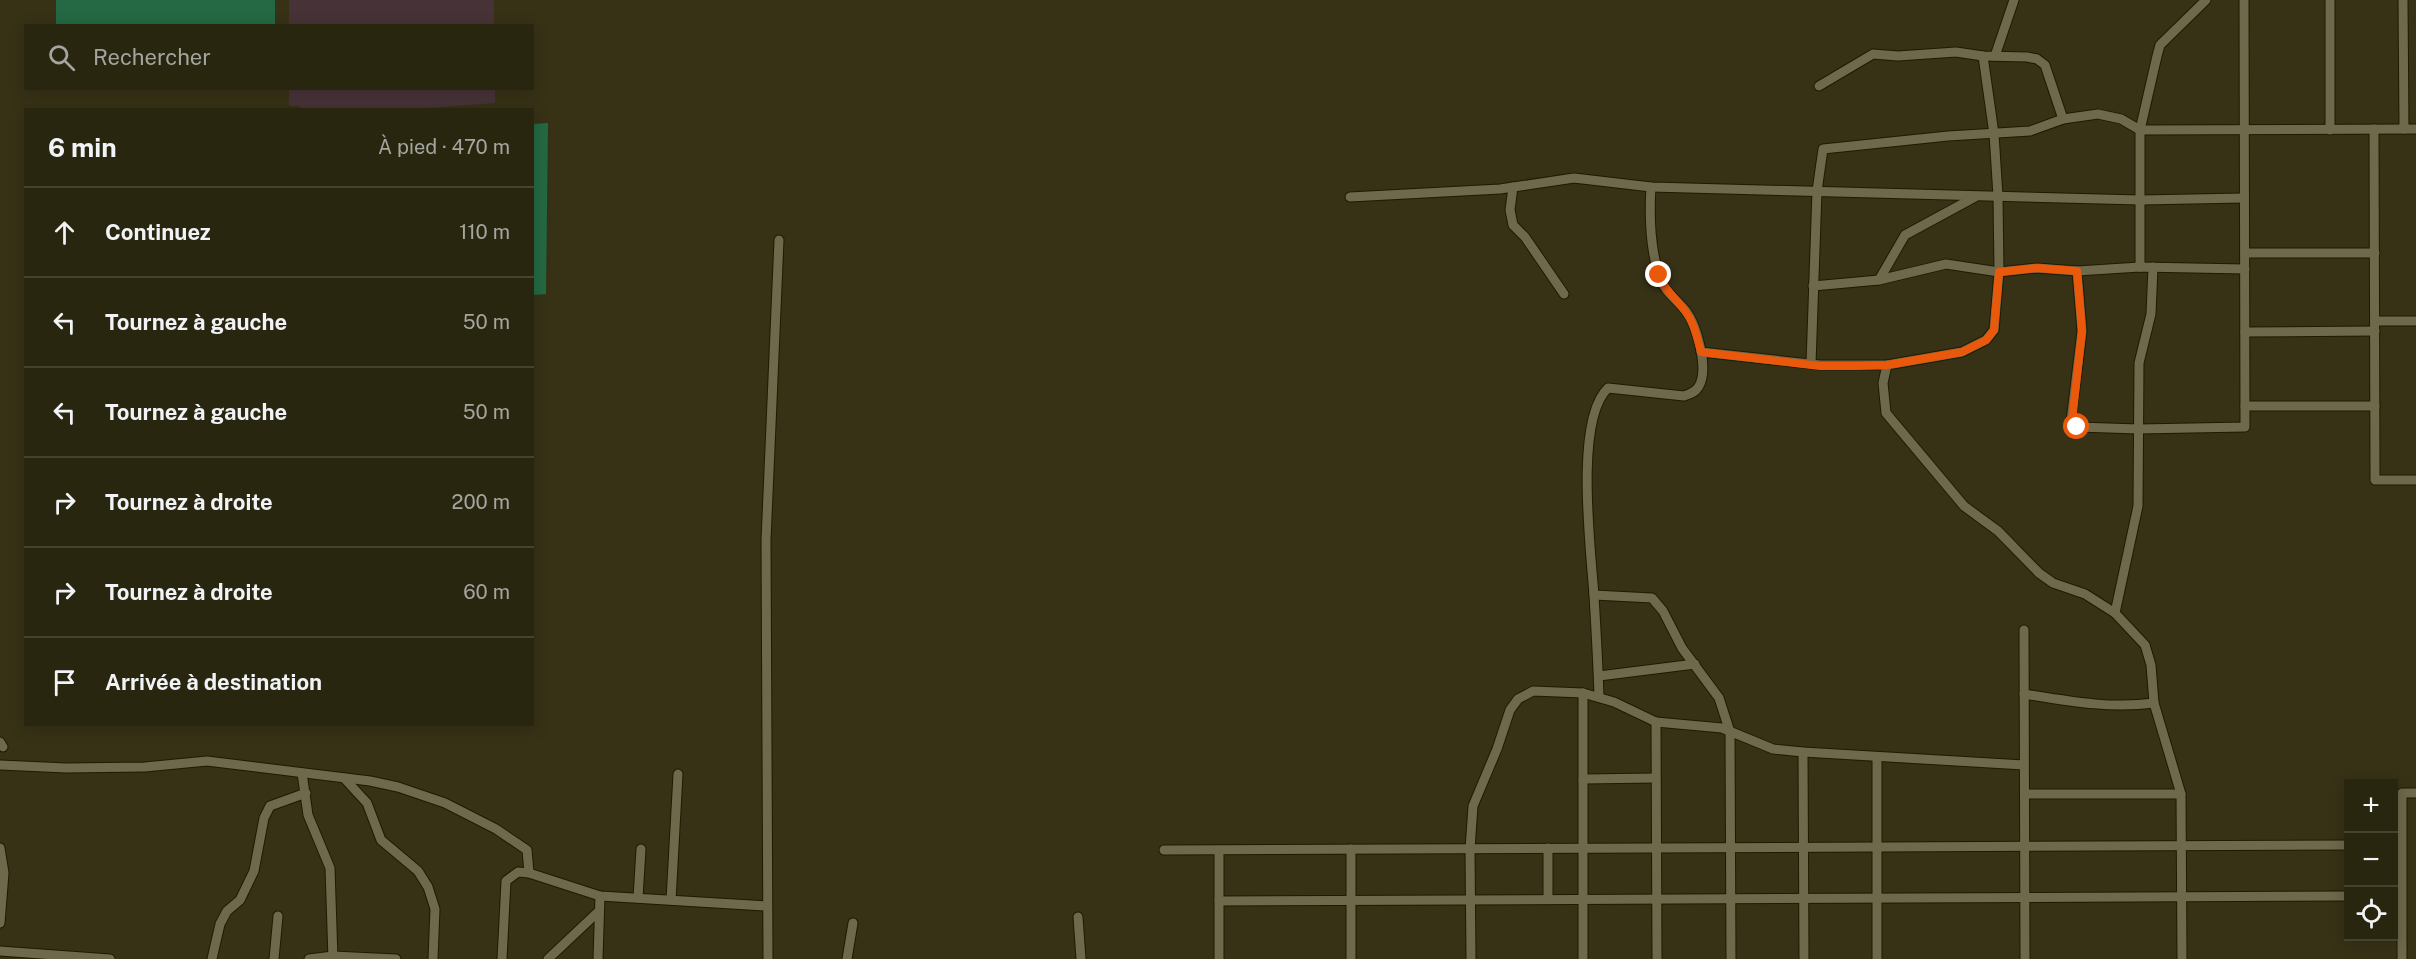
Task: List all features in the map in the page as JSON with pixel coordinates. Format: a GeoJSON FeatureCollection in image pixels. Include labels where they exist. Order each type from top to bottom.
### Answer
{"type":"FeatureCollection","features":[{"type":"Feature","properties":{"kind":"street"},"geometry":{"type":"LineString","coordinates":[[1995,56],[2014,0]]}},
{"type":"Feature","properties":{"kind":"street"},"geometry":{"type":"LineString","coordinates":[[2140,267],[2140,130],[2160,45],[2206,0]]}},
{"type":"Feature","properties":{"kind":"street"},"geometry":{"type":"LineString","coordinates":[[2077,271],[2082,331],[2072,421],[2077,427],[2139,429],[2245,427],[2244,0]]}},
{"type":"Feature","properties":{"kind":"street"},"geometry":{"type":"LineString","coordinates":[[2330,0],[2330,130]]}},
{"type":"Feature","properties":{"kind":"street"},"geometry":{"type":"LineString","coordinates":[[2403,0],[2404,129]]}},
{"type":"Feature","properties":{"kind":"street"},"geometry":{"type":"LineString","coordinates":[[1819,86],[1873,54],[1898,56],[1956,52],[1983,56],[2027,57],[2037,59],[2044,65],[2063,119]]}},
{"type":"Feature","properties":{"kind":"street"},"geometry":{"type":"LineString","coordinates":[[1701,352],[1811,364],[1887,365],[1962,352],[1986,340],[1994,330],[1999,272],[1994,134],[1983,56]]}},
{"type":"Feature","properties":{"kind":"street"},"geometry":{"type":"LineString","coordinates":[[1811,364],[1816,191],[1822,149],[1948,136],[2030,131],[2063,119],[2098,114],[2121,119],[2140,130],[2416,129]]}},
{"type":"Feature","properties":{"kind":"street"},"geometry":{"type":"LineString","coordinates":[[2374,129],[2375,480],[2416,480]]}},
{"type":"Feature","properties":{"kind":"street"},"geometry":{"type":"LineString","coordinates":[[1350,197],[1513,187],[1574,177],[1651,187],[2140,200],[2244,198]]}},
{"type":"Feature","properties":{"kind":"street"},"geometry":{"type":"LineString","coordinates":[[1513,187],[1510,210],[1513,225],[1525,237],[1564,294]]}},
{"type":"Feature","properties":{"kind":"street"},"geometry":{"type":"LineString","coordinates":[[1599,697],[1589,539],[1588,461],[1593,420],[1598,402],[1608,388],[1684,396],[1700,386],[1703,368],[1696,331],[1686,312],[1663,286],[1659,275],[1649,223],[1651,187]]}},
{"type":"Feature","properties":{"kind":"street"},"geometry":{"type":"LineString","coordinates":[[1879,280],[1905,235],[1977,196]]}},
{"type":"Feature","properties":{"kind":"street"},"geometry":{"type":"LineString","coordinates":[[768,959],[766,540],[779,240]]}},
{"type":"Feature","properties":{"kind":"street"},"geometry":{"type":"LineString","coordinates":[[2245,254],[2374,253]]}},
{"type":"Feature","properties":{"kind":"street"},"geometry":{"type":"LineString","coordinates":[[1814,286],[1879,280],[1946,264],[1999,272],[2037,268],[2077,271],[2140,267],[2245,269]]}},
{"type":"Feature","properties":{"kind":"street"},"geometry":{"type":"LineString","coordinates":[[2115,613],[2138,507],[2139,363],[2151,314],[2153,267]]}},
{"type":"Feature","properties":{"kind":"street"},"geometry":{"type":"LineString","coordinates":[[2245,332],[2375,326],[2416,321]]}},
{"type":"Feature","properties":{"kind":"street"},"geometry":{"type":"LineString","coordinates":[[1887,365],[1883,383],[1886,413],[1964,506],[1998,531],[2046,578],[2053,583],[2085,594],[2115,613],[2145,645],[2151,665],[2154,703],[2181,794],[2182,959]]}},
{"type":"Feature","properties":{"kind":"street"},"geometry":{"type":"LineString","coordinates":[[2245,406],[2375,406]]}},
{"type":"Feature","properties":{"kind":"street"},"geometry":{"type":"LineString","coordinates":[[1594,595],[1652,598],[1663,611],[1682,648],[1719,698],[1730,732],[1731,959]]}},
{"type":"Feature","properties":{"kind":"street"},"geometry":{"type":"LineString","coordinates":[[2024,630],[2025,959]]}},
{"type":"Feature","properties":{"kind":"street"},"geometry":{"type":"LineString","coordinates":[[1599,676],[1695,664]]}},
{"type":"Feature","properties":{"kind":"street"},"geometry":{"type":"LineString","coordinates":[[1471,959],[1470,849],[1473,806],[1497,749],[1510,710],[1518,699],[1533,691],[1583,693],[1599,697],[1656,722],[1722,728],[1773,748],[1803,752],[2024,765]]}},
{"type":"Feature","properties":{"kind":"street"},"geometry":{"type":"LineString","coordinates":[[1583,693],[1583,959]]}},
{"type":"Feature","properties":{"kind":"street"},"geometry":{"type":"LineString","coordinates":[[2024,694],[2095,705],[2134,706],[2154,703]]}},
{"type":"Feature","properties":{"kind":"street"},"geometry":{"type":"LineString","coordinates":[[1656,722],[1657,959]]}},
{"type":"Feature","properties":{"kind":"street"},"geometry":{"type":"LineString","coordinates":[[1803,752],[1804,959]]}},
{"type":"Feature","properties":{"kind":"street"},"geometry":{"type":"LineString","coordinates":[[1877,757],[1877,959]]}},
{"type":"Feature","properties":{"kind":"street"},"geometry":{"type":"LineString","coordinates":[[0,765],[66,768],[146,767],[207,761],[398,787],[445,803],[477,818],[527,850],[530,873]]}},
{"type":"Feature","properties":{"kind":"street"},"geometry":{"type":"LineString","coordinates":[[302,773],[308,815],[330,868],[333,957]]}},
{"type":"Feature","properties":{"kind":"street"},"geometry":{"type":"LineString","coordinates":[[671,900],[678,774]]}},
{"type":"Feature","properties":{"kind":"street"},"geometry":{"type":"LineString","coordinates":[[344,778],[367,803],[381,840],[418,871],[428,887],[435,909],[433,959]]}},
{"type":"Feature","properties":{"kind":"street"},"geometry":{"type":"LineString","coordinates":[[1583,779],[1656,778]]}},
{"type":"Feature","properties":{"kind":"street"},"geometry":{"type":"LineString","coordinates":[[212,959],[220,924],[227,911],[240,900],[254,871],[264,818],[270,806],[306,792]]}},
{"type":"Feature","properties":{"kind":"street"},"geometry":{"type":"LineString","coordinates":[[2398,844],[2402,793],[2416,793]]}},
{"type":"Feature","properties":{"kind":"street"},"geometry":{"type":"LineString","coordinates":[[2025,794],[2181,794]]}},
{"type":"Feature","properties":{"kind":"street"},"geometry":{"type":"LineString","coordinates":[[1164,850],[2344,845]]}},
{"type":"Feature","properties":{"kind":"street"},"geometry":{"type":"LineString","coordinates":[[0,848],[2,873],[0,923]]}},
{"type":"Feature","properties":{"kind":"street"},"geometry":{"type":"LineString","coordinates":[[1548,848],[1548,899]]}},
{"type":"Feature","properties":{"kind":"street"},"geometry":{"type":"LineString","coordinates":[[638,898],[641,849]]}},
{"type":"Feature","properties":{"kind":"street"},"geometry":{"type":"LineString","coordinates":[[1351,849],[1351,959]]}},
{"type":"Feature","properties":{"kind":"street"},"geometry":{"type":"LineString","coordinates":[[1219,850],[1219,959]]}},
{"type":"Feature","properties":{"kind":"street"},"geometry":{"type":"LineString","coordinates":[[502,959],[506,881],[518,872],[530,873],[600,896],[766,906]]}},
{"type":"Feature","properties":{"kind":"street"},"geometry":{"type":"LineString","coordinates":[[2398,895],[2402,959]]}},
{"type":"Feature","properties":{"kind":"street"},"geometry":{"type":"LineString","coordinates":[[598,959],[600,896]]}},
{"type":"Feature","properties":{"kind":"street"},"geometry":{"type":"LineString","coordinates":[[1219,901],[2344,896]]}},
{"type":"Feature","properties":{"kind":"street"},"geometry":{"type":"LineString","coordinates":[[548,959],[599,911]]}},
{"type":"Feature","properties":{"kind":"street"},"geometry":{"type":"LineString","coordinates":[[274,959],[278,916]]}},
{"type":"Feature","properties":{"kind":"street"},"geometry":{"type":"LineString","coordinates":[[1078,917],[1081,959]]}},
{"type":"Feature","properties":{"kind":"street"},"geometry":{"type":"LineString","coordinates":[[847,959],[853,923]]}},
{"type":"Feature","properties":{"kind":"street"},"geometry":{"type":"LineString","coordinates":[[0,951],[110,959]]}},
{"type":"Feature","properties":{"kind":"street"},"geometry":{"type":"LineString","coordinates":[[309,959],[333,957],[396,959]]}},
{"type":"Feature","properties":{"kind":"shaded area"},"geometry":{"type":"Polygon","coordinates":[[[289,0],[494,0],[494,24],[289,24],[289,0]]]}},
{"type":"Feature","properties":{"kind":"shaded area"},"geometry":{"type":"Polygon","coordinates":[[[289,90],[495,90],[495,103],[429,108],[300,108],[300,106],[289,106],[289,90]]]}},
{"type":"Feature","properties":{"kind":"green space"},"geometry":{"type":"Polygon","coordinates":[[[56,0],[275,0],[275,24],[56,24],[56,0]]]}},
{"type":"Feature","properties":{"kind":"green space"},"geometry":{"type":"Polygon","coordinates":[[[548,123],[546,294],[534,295],[534,124],[548,123]]]}},
{"type":"Feature","properties":{"kind":"route"},"geometry":{"type":"LineString","coordinates":[[1659,275],[1663,286],[1686,312],[1696,331],[1701,352],[1820,366],[1855,366],[1887,365],[1962,352],[1986,340],[1994,330],[1998,309],[1999,272],[2037,268],[2077,271],[2082,331],[2072,421],[2077,427]]}}]}
